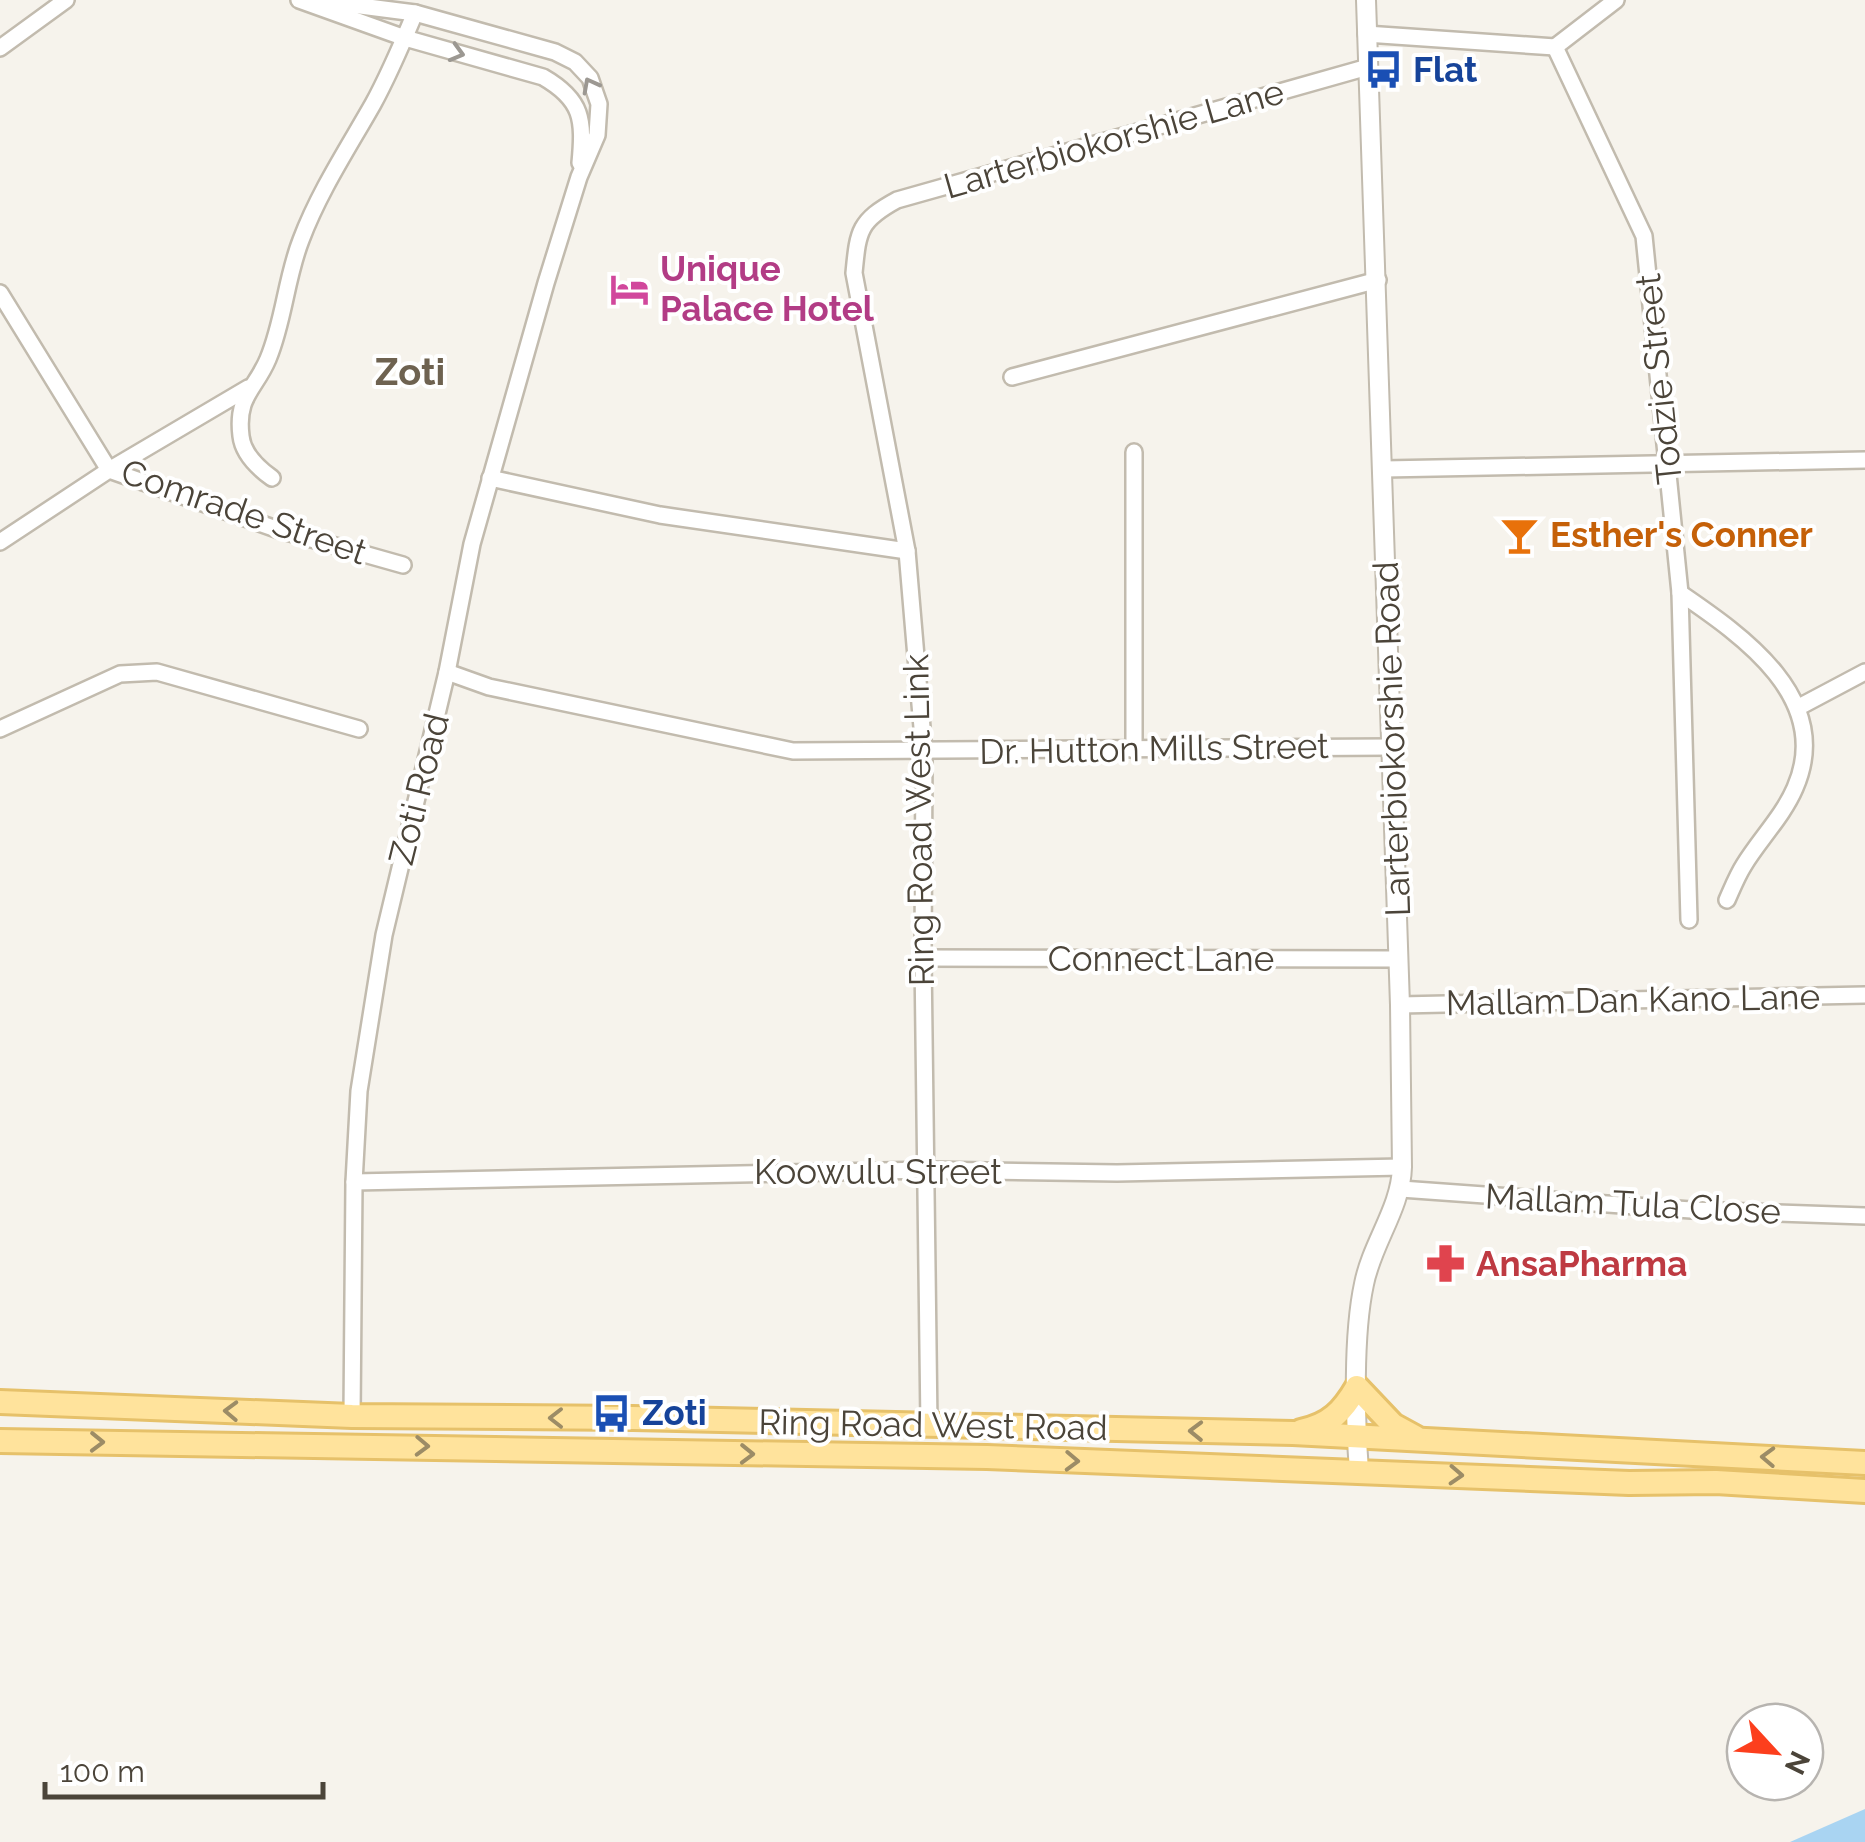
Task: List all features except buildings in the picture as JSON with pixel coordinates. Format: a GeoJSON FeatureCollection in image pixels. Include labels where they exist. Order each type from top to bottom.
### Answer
{"type":"FeatureCollection","features":[{"type":"Feature","properties":{"kind":"main road"},"geometry":{"type":"LineString","coordinates":[[1293,1433],[1320,1427],[1343,1411],[1357,1386],[1383,1416],[1416,1438]]}},
{"type":"Feature","properties":{"kind":"main road","name":"Ring Road West Road"},"geometry":{"type":"LineString","coordinates":[[0,1402],[352,1416],[1293,1433],[1865,1463]]}},
{"type":"Feature","properties":{"kind":"main road"},"geometry":{"type":"LineString","coordinates":[[1166,1464],[1198,1455],[1289,1454],[1356,1438]]}},
{"type":"Feature","properties":{"kind":"main road","name":"Ring Road West Road"},"geometry":{"type":"LineString","coordinates":[[0,1441],[988,1457],[1629,1483],[1716,1482],[1865,1491]]}},
{"type":"Feature","properties":{"kind":"street"},"geometry":{"type":"LineString","coordinates":[[0,48],[66,0]]}},
{"type":"Feature","properties":{"kind":"street","name":"Zoti Road"},"geometry":{"type":"LineString","coordinates":[[299,0],[405,38],[543,77],[562,88],[578,107],[583,130],[580,176]]}},
{"type":"Feature","properties":{"kind":"street","name":"Zoti Road"},"geometry":{"type":"LineString","coordinates":[[314,0],[416,14],[555,52],[574,62],[590,78],[599,104],[597,134],[580,176],[472,544],[447,672],[384,935],[359,1090],[354,1182],[352,1416]]}},
{"type":"Feature","properties":{"kind":"street","name":"Larterbiokorshie Road"},"geometry":{"type":"LineString","coordinates":[[1359,1471],[1357,1386],[1364,1282],[1379,1236],[1401,1189],[1402,1166],[1384,469],[1366,0]]}},
{"type":"Feature","properties":{"kind":"street"},"geometry":{"type":"LineString","coordinates":[[1366,34],[1555,47],[1616,0]]}},
{"type":"Feature","properties":{"kind":"street"},"geometry":{"type":"LineString","coordinates":[[272,478],[255,465],[241,440],[241,409],[248,388],[267,363],[300,242],[416,14]]}},
{"type":"Feature","properties":{"kind":"street","name":"Todzie Street"},"geometry":{"type":"LineString","coordinates":[[1555,47],[1644,236],[1680,593],[1689,920]]}},
{"type":"Feature","properties":{"kind":"street","name":"Larterbiokorshie Lane"},"geometry":{"type":"LineString","coordinates":[[865,221],[896,200],[1368,67]]}},
{"type":"Feature","properties":{"kind":"street","name":"Ring Road West Link"},"geometry":{"type":"LineString","coordinates":[[865,221],[858,234],[854,274],[907,551],[924,751],[922,958],[929,1425]]}},
{"type":"Feature","properties":{"kind":"street"},"geometry":{"type":"LineString","coordinates":[[1012,377],[1378,280]]}},
{"type":"Feature","properties":{"kind":"street","name":"Comrade Street"},"geometry":{"type":"LineString","coordinates":[[0,293],[109,470],[279,530],[403,565]]}},
{"type":"Feature","properties":{"kind":"street"},"geometry":{"type":"LineString","coordinates":[[0,542],[109,470],[248,388]]}},
{"type":"Feature","properties":{"kind":"street"},"geometry":{"type":"LineString","coordinates":[[1134,452],[1134,750]]}},
{"type":"Feature","properties":{"kind":"street"},"geometry":{"type":"LineString","coordinates":[[1384,469],[1865,460]]}},
{"type":"Feature","properties":{"kind":"street"},"geometry":{"type":"LineString","coordinates":[[490,478],[660,515],[907,551]]}},
{"type":"Feature","properties":{"kind":"street"},"geometry":{"type":"LineString","coordinates":[[1680,593],[1764,660],[1799,708],[1804,762],[1796,786],[1743,866],[1727,900]]}},
{"type":"Feature","properties":{"kind":"street"},"geometry":{"type":"LineString","coordinates":[[0,729],[120,674],[157,672],[359,729]]}},
{"type":"Feature","properties":{"kind":"street","name":"Dr. Hutton Mills Street"},"geometry":{"type":"LineString","coordinates":[[447,672],[489,687],[793,751],[1391,747]]}},
{"type":"Feature","properties":{"kind":"street"},"geometry":{"type":"LineString","coordinates":[[1799,708],[1865,672]]}},
{"type":"Feature","properties":{"kind":"street","name":"Connect Lane"},"geometry":{"type":"LineString","coordinates":[[922,958],[1398,960]]}},
{"type":"Feature","properties":{"kind":"street","name":"Mallam Dan Kano Lane"},"geometry":{"type":"LineString","coordinates":[[1400,1004],[1865,994]]}},
{"type":"Feature","properties":{"kind":"street","name":"Koowulu Street"},"geometry":{"type":"LineString","coordinates":[[354,1182],[928,1170],[1117,1173],[1402,1166]]}},
{"type":"Feature","properties":{"kind":"street","name":"Mallam Tula Close"},"geometry":{"type":"LineString","coordinates":[[1401,1189],[1691,1210],[1865,1216]]}},
{"type":"Feature","properties":{"kind":"water"},"geometry":{"type":"Polygon","coordinates":[[[1865,1809],[1865,1842],[1790,1842],[1865,1809]]]}},
{"type":"Feature","properties":{"kind":"place","name":"Flat"},"geometry":{"type":"Point","coordinates":[1383,70]}},
{"type":"Feature","properties":{"kind":"place","name":"Unique Palace Hotel"},"geometry":{"type":"Point","coordinates":[630,289]}},
{"type":"Feature","properties":{"kind":"place","name":"Esther's Conner"},"geometry":{"type":"Point","coordinates":[1520,535]}},
{"type":"Feature","properties":{"kind":"place","name":"AnsaPharma"},"geometry":{"type":"Point","coordinates":[1446,1264]}},
{"type":"Feature","properties":{"kind":"place","name":"Zoti"},"geometry":{"type":"Point","coordinates":[612,1413]}},
{"type":"Feature","properties":{"kind":"district","name":"Zoti"},"geometry":{"type":"Point","coordinates":[410,372]}}]}
